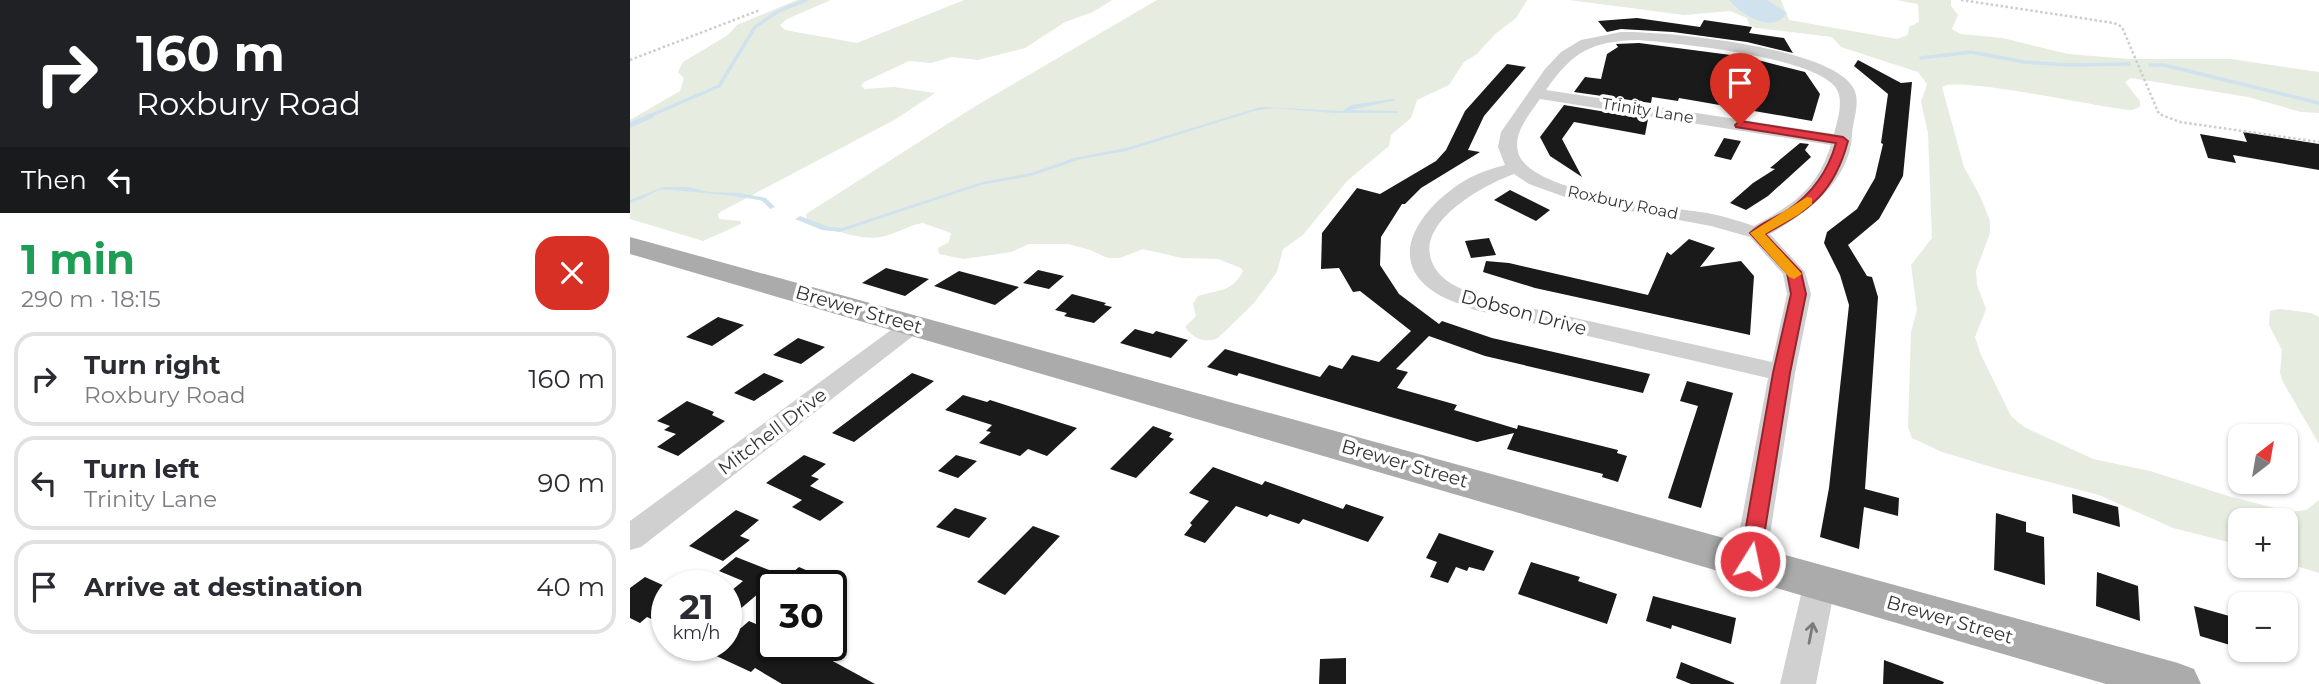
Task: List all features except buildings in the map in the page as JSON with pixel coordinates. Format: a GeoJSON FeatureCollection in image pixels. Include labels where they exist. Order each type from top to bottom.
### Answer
{"type":"FeatureCollection","features":[{"type":"Feature","properties":{"kind":"main road","name":"Brewer Street"},"geometry":{"type":"LineString","coordinates":[[630,244],[2178,684]]}},
{"type":"Feature","properties":{"kind":"street"},"geometry":{"type":"LineString","coordinates":[[1516,167],[1508,150],[1507,135],[1536,93],[1572,50],[1606,38],[1656,38],[1775,55],[1819,69],[1844,86],[1849,101],[1843,141],[1823,187],[1794,213],[1757,233],[1794,272],[1799,294],[1782,373],[1750,561]]}},
{"type":"Feature","properties":{"kind":"street","name":"Trinity Lane"},"geometry":{"type":"LineString","coordinates":[[1536,93],[1843,141]]}},
{"type":"Feature","properties":{"kind":"street","name":"Roxbury Road"},"geometry":{"type":"LineString","coordinates":[[1516,167],[1535,179],[1567,192],[1714,221],[1757,233]]}},
{"type":"Feature","properties":{"kind":"street","name":"Dobson Drive"},"geometry":{"type":"LineString","coordinates":[[1516,167],[1472,185],[1443,206],[1426,228],[1420,251],[1425,272],[1448,292],[1483,305],[1782,373]]}},
{"type":"Feature","properties":{"kind":"street","name":"Mitchell Drive"},"geometry":{"type":"LineString","coordinates":[[630,538],[914,324]]}},
{"type":"Feature","properties":{"kind":"street"},"geometry":{"type":"LineString","coordinates":[[1798,684],[1820,582]]}},
{"type":"Feature","properties":{"kind":"path"},"geometry":{"type":"LineString","coordinates":[[1961,0],[2115,23],[2122,27],[2163,117],[2180,122],[2319,142]]}},
{"type":"Feature","properties":{"kind":"path"},"geometry":{"type":"LineString","coordinates":[[630,60],[760,10]]}},
{"type":"Feature","properties":{"kind":"shaded area"},"geometry":{"type":"Polygon","coordinates":[[[797,0],[831,0],[787,19],[780,25],[785,30],[857,43],[964,0],[1112,0],[1093,12],[1065,22],[1025,48],[978,60],[952,57],[931,63],[909,61],[864,82],[861,86],[865,89],[894,87],[935,93],[896,119],[718,214],[719,219],[741,221],[741,224],[703,241],[630,219],[630,120],[680,91],[684,78],[678,72],[683,62],[728,35],[737,25],[797,0]]]}},
{"type":"Feature","properties":{"kind":"shaded area"},"geometry":{"type":"Polygon","coordinates":[[[1157,0],[1527,0],[1516,18],[1494,35],[1477,54],[1464,62],[1449,85],[1417,100],[1411,118],[1391,135],[1389,146],[1347,181],[1303,235],[1283,249],[1277,272],[1254,303],[1213,340],[1200,339],[1185,327],[1196,316],[1193,304],[1198,296],[1229,287],[1243,271],[1218,259],[1182,258],[1143,249],[1120,258],[1108,258],[1069,244],[1029,244],[1011,252],[964,259],[939,254],[938,248],[949,242],[951,233],[923,223],[887,236],[872,238],[844,233],[807,219],[806,214],[974,107],[1157,0]]]}},
{"type":"Feature","properties":{"kind":"shaded area"},"geometry":{"type":"Polygon","coordinates":[[[1569,0],[1781,0],[1789,20],[1897,39],[1908,35],[1909,27],[1919,22],[1918,4],[1896,0],[1951,0],[1951,6],[1958,15],[1952,29],[1960,34],[2003,38],[2068,54],[2130,59],[2231,59],[2319,72],[2319,113],[2301,112],[2248,97],[2131,78],[2125,82],[2140,101],[2140,107],[2131,110],[2000,88],[1953,84],[1942,87],[1964,167],[1990,221],[1990,233],[1976,271],[1977,285],[1986,309],[1975,337],[2011,416],[2024,427],[2093,459],[2150,471],[2274,508],[2228,508],[2228,542],[2173,528],[2099,495],[1942,452],[1912,438],[1908,427],[1911,332],[1917,310],[1911,265],[1932,238],[1928,133],[1921,102],[1927,84],[1918,72],[1841,47],[1832,37],[1756,28],[1749,25],[1747,18],[1730,11],[1684,15],[1569,0]]]}},
{"type":"Feature","properties":{"kind":"shaded area"},"geometry":{"type":"Polygon","coordinates":[[[2280,309],[2311,313],[2319,317],[2319,444],[2280,373],[2282,350],[2269,325],[2270,311],[2280,309]]]}},
{"type":"Feature","properties":{"kind":"shaded area"},"geometry":{"type":"Polygon","coordinates":[[[2319,500],[2319,573],[2298,567],[2298,511],[2306,510],[2319,500]]]}},
{"type":"Feature","properties":{"kind":"water"},"geometry":{"type":"Polygon","coordinates":[[[1729,0],[1767,0],[1787,13],[1781,19],[1765,22],[1749,16],[1729,0]]]}},
{"type":"Feature","properties":{"kind":"water"},"geometry":{"type":"Polygon","coordinates":[[[1396,100],[1351,110],[1398,113],[1334,113],[1274,108],[1254,111],[1126,151],[1081,159],[1031,176],[981,185],[840,232],[822,230],[795,219],[800,216],[829,227],[842,228],[982,182],[1031,173],[1074,158],[1126,148],[1261,107],[1343,111],[1351,105],[1396,100]]]}},
{"type":"Feature","properties":{"kind":"water"},"geometry":{"type":"Polygon","coordinates":[[[663,187],[740,193],[766,198],[775,207],[770,209],[762,201],[744,198],[665,190],[630,203],[630,200],[663,187]]]}},
{"type":"Feature","properties":{"kind":"waterway"},"geometry":{"type":"LineString","coordinates":[[647,117],[719,86],[755,27],[777,12],[806,0]]}},
{"type":"Feature","properties":{"kind":"waterway"},"geometry":{"type":"LineString","coordinates":[[1921,58],[1971,52],[2024,62],[2069,65],[2129,64]]}},
{"type":"Feature","properties":{"kind":"waterway"},"geometry":{"type":"LineString","coordinates":[[2150,65],[2164,65],[2319,103]]}},
{"type":"Feature","properties":{"kind":"waterway"},"geometry":{"type":"LineString","coordinates":[[630,125],[651,116]]}},
{"type":"Feature","properties":{"kind":"slow traffic"},"geometry":{"type":"LineString","coordinates":[[1794,274],[1757,233],[1794,213],[1807,201]]}},
{"type":"Feature","properties":{"kind":"route"},"geometry":{"type":"LineString","coordinates":[[1740,125],[1843,141],[1823,187],[1794,213],[1757,233],[1794,272],[1799,294],[1782,373],[1750,561]]}}]}
